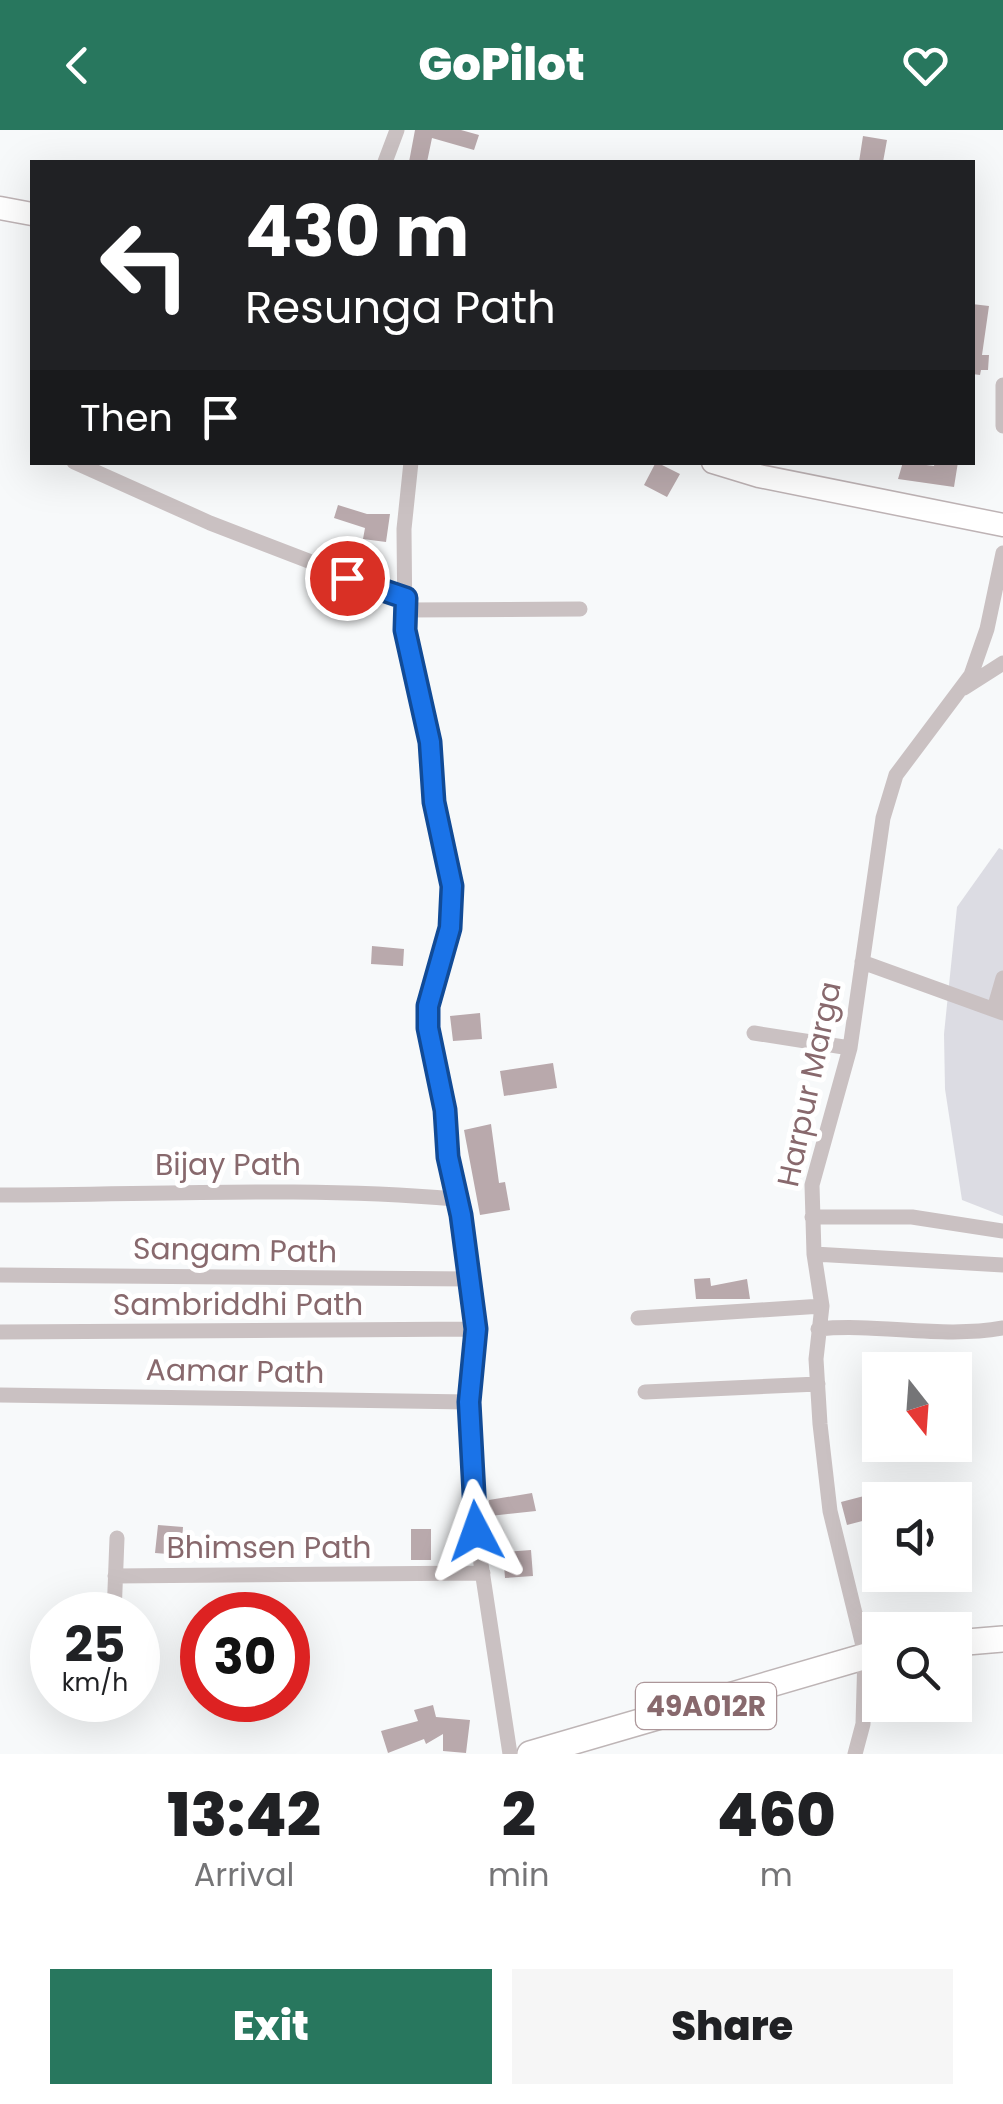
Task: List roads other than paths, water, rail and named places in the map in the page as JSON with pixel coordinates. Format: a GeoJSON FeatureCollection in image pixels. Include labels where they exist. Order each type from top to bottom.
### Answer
{"type":"FeatureCollection","features":[{"type":"Feature","properties":{"kind":"main road"},"geometry":{"type":"LineString","coordinates":[[972,1642],[1003,1639]]}},
{"type":"Feature","properties":{"kind":"main road","name":"49A012R"},"geometry":{"type":"LineString","coordinates":[[530,1754],[773,1686],[862,1656]]}},
{"type":"Feature","properties":{"kind":"street"},"geometry":{"type":"LineString","coordinates":[[386,160],[397,130]]}},
{"type":"Feature","properties":{"kind":"street"},"geometry":{"type":"LineString","coordinates":[[0,208],[30,214]]}},
{"type":"Feature","properties":{"kind":"street"},"geometry":{"type":"LineString","coordinates":[[1003,385],[1003,426]]}},
{"type":"Feature","properties":{"kind":"street"},"geometry":{"type":"LineString","coordinates":[[81,465],[406,604],[580,609]]}},
{"type":"Feature","properties":{"kind":"street"},"geometry":{"type":"LineString","coordinates":[[411,465],[404,529],[405,630],[430,742],[434,802],[452,886],[450,928],[428,1006],[428,1028],[445,1110],[476,1329],[469,1402],[476,1531],[510,1754]]}},
{"type":"Feature","properties":{"kind":"street"},"geometry":{"type":"LineString","coordinates":[[723,465],[758,476],[1003,525]]}},
{"type":"Feature","properties":{"kind":"street","name":"Harpur Marga"},"geometry":{"type":"LineString","coordinates":[[862,1619],[830,1511],[818,1384],[822,1306],[814,1254],[812,1185],[850,1048],[883,818],[896,775],[971,674],[987,629],[1003,553]]}},
{"type":"Feature","properties":{"kind":"street"},"geometry":{"type":"LineString","coordinates":[[957,692],[1003,662]]}},
{"type":"Feature","properties":{"kind":"street"},"geometry":{"type":"LineString","coordinates":[[862,962],[998,1011],[1003,978]]}},
{"type":"Feature","properties":{"kind":"street"},"geometry":{"type":"LineString","coordinates":[[754,1032],[850,1048]]}},
{"type":"Feature","properties":{"kind":"street","name":"Bijay Path"},"geometry":{"type":"LineString","coordinates":[[0,1195],[366,1191],[455,1199]]}},
{"type":"Feature","properties":{"kind":"street"},"geometry":{"type":"LineString","coordinates":[[812,1217],[912,1217],[1003,1231]]}},
{"type":"Feature","properties":{"kind":"street"},"geometry":{"type":"LineString","coordinates":[[814,1254],[1003,1266]]}},
{"type":"Feature","properties":{"kind":"street","name":"Sangam Path"},"geometry":{"type":"LineString","coordinates":[[0,1275],[470,1280]]}},
{"type":"Feature","properties":{"kind":"street"},"geometry":{"type":"LineString","coordinates":[[638,1318],[822,1306]]}},
{"type":"Feature","properties":{"kind":"street"},"geometry":{"type":"LineString","coordinates":[[818,1329],[858,1326],[964,1332],[1003,1328]]}},
{"type":"Feature","properties":{"kind":"street","name":"Sambriddhi Path"},"geometry":{"type":"LineString","coordinates":[[0,1332],[476,1329]]}},
{"type":"Feature","properties":{"kind":"street"},"geometry":{"type":"LineString","coordinates":[[645,1392],[818,1384]]}},
{"type":"Feature","properties":{"kind":"street","name":"Aamar Path"},"geometry":{"type":"LineString","coordinates":[[0,1396],[469,1402]]}},
{"type":"Feature","properties":{"kind":"street"},"geometry":{"type":"LineString","coordinates":[[115,1592],[117,1538]]}},
{"type":"Feature","properties":{"kind":"street","name":"Bhimsen Path"},"geometry":{"type":"LineString","coordinates":[[116,1576],[483,1573]]}},
{"type":"Feature","properties":{"kind":"street","name":"Harpur Marga"},"geometry":{"type":"LineString","coordinates":[[855,1754],[863,1722]]}}]}
